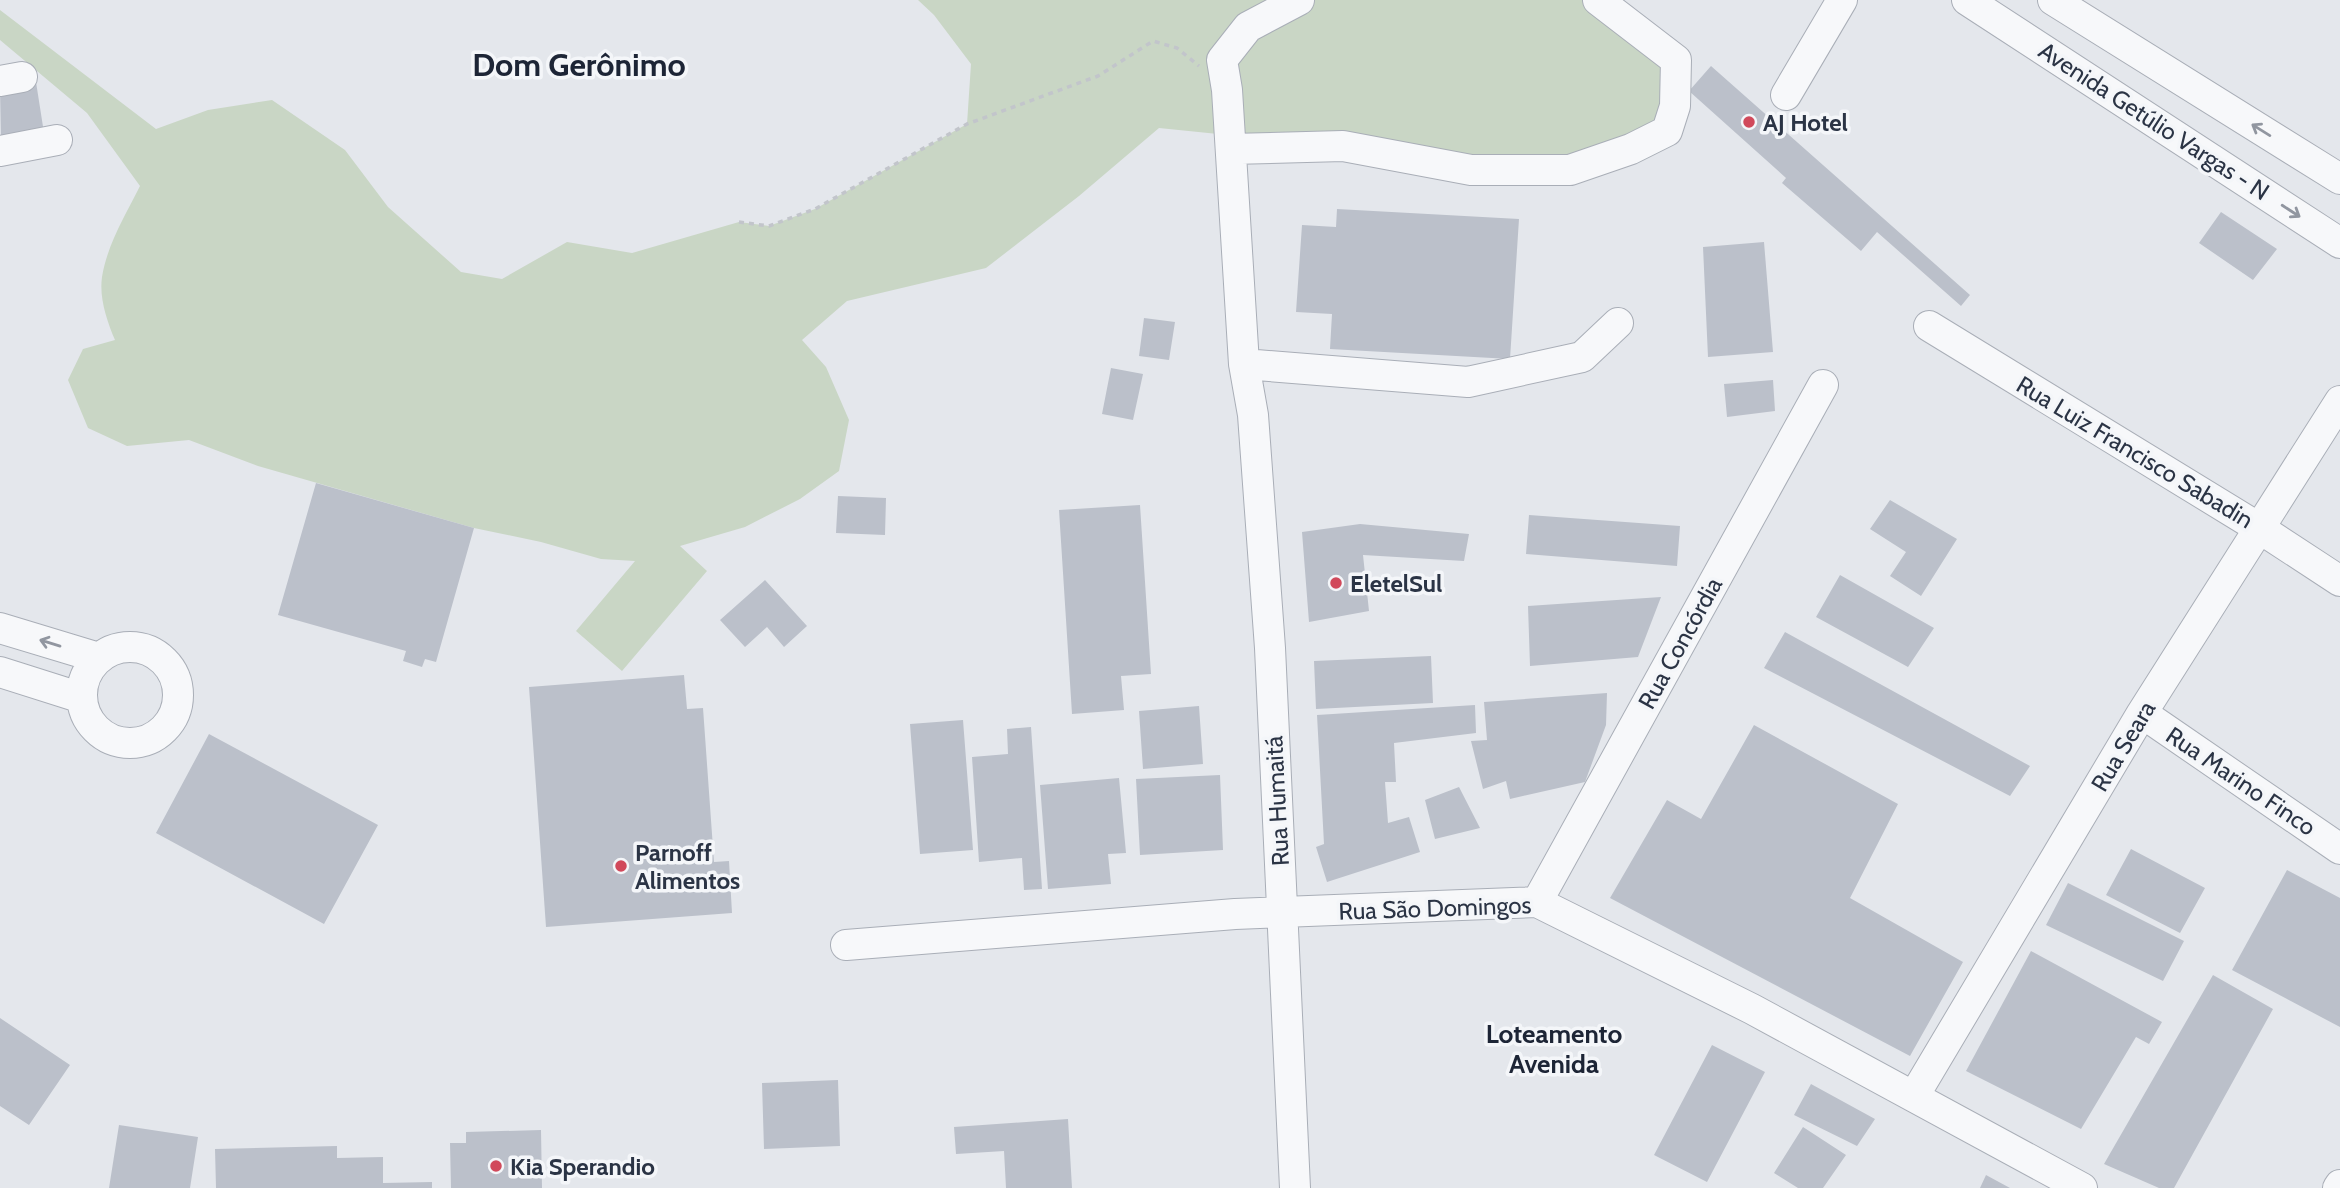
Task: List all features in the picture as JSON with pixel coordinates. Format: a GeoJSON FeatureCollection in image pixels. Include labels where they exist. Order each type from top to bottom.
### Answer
{"type":"FeatureCollection","features":[{"type":"Feature","properties":{"kind":"street","name":"Rua Humaitá"},"geometry":{"type":"LineString","coordinates":[[1295,1188],[1270,648],[1253,415],[1244,364],[1227,90],[1222,60],[1248,27],[1299,0]]}},
{"type":"Feature","properties":{"kind":"street"},"geometry":{"type":"LineString","coordinates":[[1231,149],[1343,146],[1471,170],[1570,170],[1631,149],[1667,131],[1675,106],[1676,61],[1598,0]]}},
{"type":"Feature","properties":{"kind":"street"},"geometry":{"type":"LineString","coordinates":[[1786,95],[1842,0]]}},
{"type":"Feature","properties":{"kind":"street","name":"Avenida Getúlio Vargas - N"},"geometry":{"type":"LineString","coordinates":[[1967,0],[2340,243]]}},
{"type":"Feature","properties":{"kind":"street","name":"Avenida Getúlio Vargas - N"},"geometry":{"type":"LineString","coordinates":[[2053,0],[2340,179]]}},
{"type":"Feature","properties":{"kind":"street"},"geometry":{"type":"LineString","coordinates":[[0,151],[57,140]]}},
{"type":"Feature","properties":{"kind":"street"},"geometry":{"type":"LineString","coordinates":[[1244,364],[1468,382],[1582,357],[1618,323]]}},
{"type":"Feature","properties":{"kind":"street","name":"Rua Luiz Francisco Sabadin"},"geometry":{"type":"LineString","coordinates":[[1929,326],[2259,528],[2340,581]]}},
{"type":"Feature","properties":{"kind":"street","name":"Rua Concórdia"},"geometry":{"type":"LineString","coordinates":[[1537,902],[1823,385]]}},
{"type":"Feature","properties":{"kind":"street","name":"Rua Seara"},"geometry":{"type":"LineString","coordinates":[[1914,1096],[2142,713],[2340,401]]}},
{"type":"Feature","properties":{"kind":"street"},"geometry":{"type":"LineString","coordinates":[[0,628],[99,658]]}},
{"type":"Feature","properties":{"kind":"street"},"geometry":{"type":"LineString","coordinates":[[121,648],[145,649],[165,661],[177,682],[177,706],[167,726],[149,740],[126,743],[104,736],[89,720],[82,698],[86,676],[99,658],[121,648]]}},
{"type":"Feature","properties":{"kind":"street"},"geometry":{"type":"LineString","coordinates":[[0,672],[82,698]]}},
{"type":"Feature","properties":{"kind":"street","name":"Rua Marino Finco"},"geometry":{"type":"LineString","coordinates":[[2142,713],[2340,849]]}},
{"type":"Feature","properties":{"kind":"street","name":"Rua São Domingos"},"geometry":{"type":"LineString","coordinates":[[846,946],[1235,914],[1537,902],[1752,1009],[2082,1188]]}},
{"type":"Feature","properties":{"kind":"path"},"geometry":{"type":"LineString","coordinates":[[739,222],[769,226],[815,209],[967,124],[1098,76],[1153,41],[1177,48],[1227,90]]}},
{"type":"Feature","properties":{"kind":"green space"},"geometry":{"type":"Polygon","coordinates":[[[918,0],[1598,0],[1676,60],[1667,131],[1570,170],[1159,128],[1079,196],[986,268],[847,301],[802,340],[826,367],[849,420],[839,471],[800,499],[745,527],[680,546],[707,571],[622,671],[576,631],[635,561],[601,559],[541,542],[474,528],[258,466],[189,440],[127,446],[88,428],[68,380],[83,349],[115,340],[103,301],[102,277],[113,242],[140,186],[87,113],[0,40],[0,10],[156,129],[208,110],[272,100],[345,150],[388,207],[461,272],[502,279],[567,242],[632,253],[739,222],[769,226],[815,209],[967,124],[971,64],[934,15],[918,0]]]}},
{"type":"Feature","properties":{"kind":"building"},"geometry":{"type":"Polygon","coordinates":[[[1711,66],[1970,295],[1961,306],[1877,232],[1861,251],[1782,183],[1786,178],[1689,91],[1711,66]]]}},
{"type":"Feature","properties":{"kind":"building"},"geometry":{"type":"Polygon","coordinates":[[[36,82],[44,133],[1,140],[0,88],[36,82]]]}},
{"type":"Feature","properties":{"kind":"building"},"geometry":{"type":"Polygon","coordinates":[[[1337,209],[1519,219],[1510,359],[1330,349],[1332,314],[1296,312],[1302,225],[1336,227],[1337,209]]]}},
{"type":"Feature","properties":{"kind":"building"},"geometry":{"type":"Polygon","coordinates":[[[2221,212],[2277,249],[2253,280],[2199,243],[2221,212]]]}},
{"type":"Feature","properties":{"kind":"building"},"geometry":{"type":"Polygon","coordinates":[[[1764,242],[1773,352],[1708,357],[1703,247],[1764,242]]]}},
{"type":"Feature","properties":{"kind":"building"},"geometry":{"type":"Polygon","coordinates":[[[1144,318],[1175,322],[1169,360],[1139,356],[1144,318]]]}},
{"type":"Feature","properties":{"kind":"building"},"geometry":{"type":"Polygon","coordinates":[[[1111,368],[1143,374],[1133,420],[1102,414],[1111,368]]]}},
{"type":"Feature","properties":{"kind":"building"},"geometry":{"type":"Polygon","coordinates":[[[1773,380],[1775,411],[1727,417],[1724,384],[1773,380]]]}},
{"type":"Feature","properties":{"kind":"building"},"geometry":{"type":"Polygon","coordinates":[[[316,483],[474,528],[436,662],[425,659],[422,667],[403,661],[406,651],[278,615],[316,483]]]}},
{"type":"Feature","properties":{"kind":"building"},"geometry":{"type":"Polygon","coordinates":[[[838,496],[886,498],[885,535],[836,533],[838,496]]]}},
{"type":"Feature","properties":{"kind":"building"},"geometry":{"type":"Polygon","coordinates":[[[1890,500],[1957,539],[1921,596],[1890,576],[1906,552],[1870,529],[1890,500]]]}},
{"type":"Feature","properties":{"kind":"building"},"geometry":{"type":"Polygon","coordinates":[[[1140,505],[1151,674],[1121,676],[1124,710],[1072,714],[1059,510],[1140,505]]]}},
{"type":"Feature","properties":{"kind":"building"},"geometry":{"type":"Polygon","coordinates":[[[1529,515],[1680,526],[1677,566],[1526,554],[1529,515]]]}},
{"type":"Feature","properties":{"kind":"building","name":"EletelSul"},"geometry":{"type":"Polygon","coordinates":[[[1360,524],[1469,534],[1464,561],[1363,555],[1369,611],[1309,622],[1302,532],[1360,524]]]}},
{"type":"Feature","properties":{"kind":"building"},"geometry":{"type":"Polygon","coordinates":[[[1840,575],[1934,628],[1908,667],[1816,617],[1840,575]]]}},
{"type":"Feature","properties":{"kind":"building"},"geometry":{"type":"Polygon","coordinates":[[[765,580],[807,626],[784,647],[767,627],[745,647],[720,620],[765,580]]]}},
{"type":"Feature","properties":{"kind":"building"},"geometry":{"type":"Polygon","coordinates":[[[1661,597],[1638,657],[1530,666],[1528,606],[1661,597]]]}},
{"type":"Feature","properties":{"kind":"building"},"geometry":{"type":"Polygon","coordinates":[[[1785,632],[2030,766],[2010,796],[1764,668],[1785,632]]]}},
{"type":"Feature","properties":{"kind":"building"},"geometry":{"type":"Polygon","coordinates":[[[1431,656],[1433,703],[1316,709],[1314,661],[1431,656]]]}},
{"type":"Feature","properties":{"kind":"building"},"geometry":{"type":"Polygon","coordinates":[[[684,675],[687,709],[703,708],[714,862],[729,861],[732,913],[546,927],[529,687],[684,675]]]}},
{"type":"Feature","properties":{"kind":"building"},"geometry":{"type":"Polygon","coordinates":[[[1607,693],[1606,725],[1585,782],[1510,799],[1506,781],[1483,789],[1471,741],[1487,740],[1484,702],[1607,693]]]}},
{"type":"Feature","properties":{"kind":"building"},"geometry":{"type":"Polygon","coordinates":[[[1475,705],[1476,733],[1394,743],[1396,782],[1385,782],[1388,823],[1409,817],[1420,852],[1327,882],[1316,847],[1324,844],[1317,715],[1475,705]]]}},
{"type":"Feature","properties":{"kind":"building"},"geometry":{"type":"Polygon","coordinates":[[[1199,706],[1203,764],[1143,769],[1139,711],[1199,706]]]}},
{"type":"Feature","properties":{"kind":"building"},"geometry":{"type":"Polygon","coordinates":[[[963,720],[973,850],[920,854],[910,724],[963,720]]]}},
{"type":"Feature","properties":{"kind":"building"},"geometry":{"type":"Polygon","coordinates":[[[1754,725],[1898,804],[1850,898],[1963,962],[1910,1056],[1610,898],[1667,800],[1701,819],[1754,725]]]}},
{"type":"Feature","properties":{"kind":"building"},"geometry":{"type":"Polygon","coordinates":[[[1031,727],[1042,889],[1024,890],[1022,858],[979,862],[972,757],[1008,754],[1007,729],[1031,727]]]}},
{"type":"Feature","properties":{"kind":"building"},"geometry":{"type":"Polygon","coordinates":[[[209,734],[378,825],[324,924],[156,833],[209,734]]]}},
{"type":"Feature","properties":{"kind":"building"},"geometry":{"type":"Polygon","coordinates":[[[1220,775],[1223,850],[1140,855],[1136,779],[1220,775]]]}},
{"type":"Feature","properties":{"kind":"building"},"geometry":{"type":"Polygon","coordinates":[[[1119,778],[1126,853],[1108,854],[1111,884],[1048,889],[1040,785],[1119,778]]]}},
{"type":"Feature","properties":{"kind":"building"},"geometry":{"type":"Polygon","coordinates":[[[1459,787],[1480,828],[1435,839],[1425,800],[1459,787]]]}},
{"type":"Feature","properties":{"kind":"building"},"geometry":{"type":"Polygon","coordinates":[[[2131,849],[2205,888],[2180,933],[2106,895],[2131,849]]]}},
{"type":"Feature","properties":{"kind":"building"},"geometry":{"type":"Polygon","coordinates":[[[2287,870],[2340,898],[2340,1027],[2232,970],[2287,870]]]}},
{"type":"Feature","properties":{"kind":"building"},"geometry":{"type":"Polygon","coordinates":[[[2068,883],[2184,941],[2163,981],[2046,925],[2068,883]]]}},
{"type":"Feature","properties":{"kind":"building"},"geometry":{"type":"Polygon","coordinates":[[[2031,951],[2162,1022],[2149,1044],[2136,1037],[2081,1129],[1966,1071],[2031,951]]]}},
{"type":"Feature","properties":{"kind":"building"},"geometry":{"type":"Polygon","coordinates":[[[2213,975],[2273,1009],[2174,1188],[2159,1188],[2104,1164],[2213,975]]]}},
{"type":"Feature","properties":{"kind":"building"},"geometry":{"type":"Polygon","coordinates":[[[0,1018],[70,1065],[29,1125],[0,1106],[0,1018]]]}},
{"type":"Feature","properties":{"kind":"building"},"geometry":{"type":"Polygon","coordinates":[[[1712,1045],[1765,1072],[1707,1182],[1654,1155],[1712,1045]]]}},
{"type":"Feature","properties":{"kind":"building"},"geometry":{"type":"Polygon","coordinates":[[[838,1080],[840,1146],[764,1149],[762,1083],[838,1080]]]}},
{"type":"Feature","properties":{"kind":"building"},"geometry":{"type":"Polygon","coordinates":[[[1811,1084],[1875,1119],[1857,1146],[1794,1115],[1811,1084]]]}},
{"type":"Feature","properties":{"kind":"building"},"geometry":{"type":"Polygon","coordinates":[[[1068,1119],[1072,1188],[1006,1188],[1004,1151],[956,1154],[954,1127],[1068,1119]]]}},
{"type":"Feature","properties":{"kind":"building"},"geometry":{"type":"Polygon","coordinates":[[[119,1125],[198,1137],[190,1188],[109,1188],[119,1125]]]}},
{"type":"Feature","properties":{"kind":"building"},"geometry":{"type":"Polygon","coordinates":[[[1803,1127],[1846,1155],[1823,1188],[1798,1188],[1774,1173],[1803,1127]]]}},
{"type":"Feature","properties":{"kind":"building","name":"Kia Sperandio"},"geometry":{"type":"Polygon","coordinates":[[[541,1130],[542,1188],[451,1188],[450,1143],[466,1143],[466,1132],[541,1130]]]}},
{"type":"Feature","properties":{"kind":"building"},"geometry":{"type":"Polygon","coordinates":[[[337,1146],[337,1158],[383,1157],[383,1183],[432,1182],[432,1188],[216,1188],[215,1149],[337,1146]]]}},
{"type":"Feature","properties":{"kind":"building"},"geometry":{"type":"Polygon","coordinates":[[[1986,1175],[2010,1188],[1980,1188],[1986,1175]]]}},
{"type":"Feature","properties":{"kind":"place","name":"AJ Hotel"},"geometry":{"type":"Point","coordinates":[1749,122]}},
{"type":"Feature","properties":{"kind":"place","name":"EletelSul"},"geometry":{"type":"Point","coordinates":[1336,583]}},
{"type":"Feature","properties":{"kind":"place","name":"Parnoff Alimentos"},"geometry":{"type":"Point","coordinates":[621,866]}},
{"type":"Feature","properties":{"kind":"place","name":"Kia Sperandio"},"geometry":{"type":"Point","coordinates":[496,1166]}},
{"type":"Feature","properties":{"kind":"district","name":"Dom Gerônimo"},"geometry":{"type":"Point","coordinates":[579,64]}},
{"type":"Feature","properties":{"kind":"district","name":"Loteamento Avenida"},"geometry":{"type":"Point","coordinates":[1554,1049]}}]}
